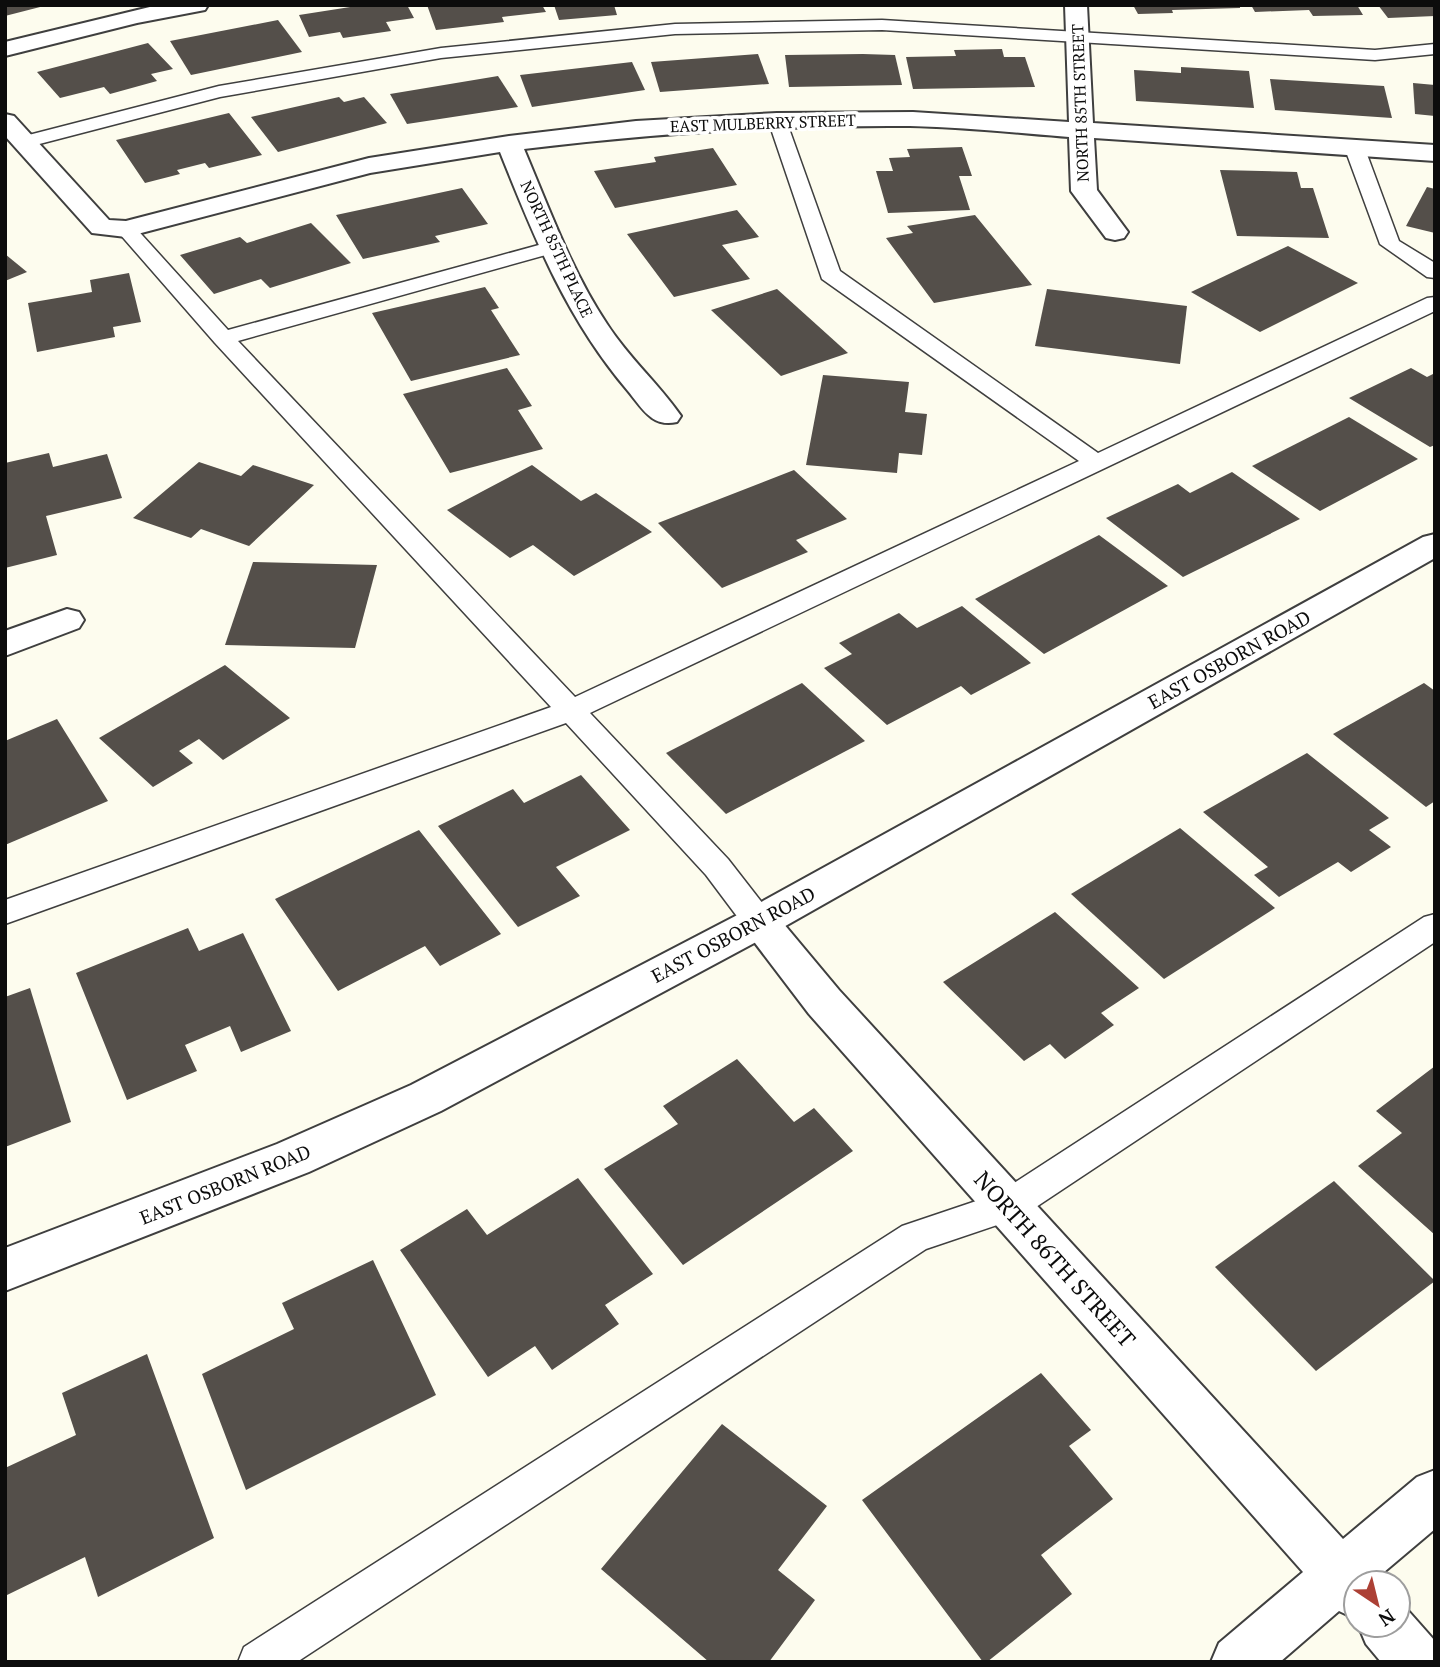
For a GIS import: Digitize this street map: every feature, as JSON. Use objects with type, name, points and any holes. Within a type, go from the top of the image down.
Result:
[{"type":"street","points":[[5,49],[136,16],[197,5]]},
{"type":"street","name":"NORTH 85TH STREET","points":[[1076,5],[1084,191],[1115,232]]},
{"type":"street","name":"EAST MULBERRY STREET","points":[[114,228],[369,166],[509,143],[636,128],[777,121],[913,119],[1435,153]]},
{"type":"street","points":[[5,121],[114,228]]},
{"type":"street","name":"NORTH 85TH PLACE","points":[[509,143],[553,247],[586,313],[618,362],[666,416]]},
{"type":"street","name":"EAST OSBORN ROAD","points":[[5,1270],[293,1158],[426,1098],[759,922],[1435,544]]},
{"type":"street","points":[[5,644],[67,620]]},
{"type":"street","name":"NORTH 86TH STREET","points":[[759,922],[824,1002],[1342,1576]]},
{"type":"street","points":[[1363,1569],[1435,1495]]},
{"type":"street","points":[[1238,1662],[1342,1589]]},
{"type":"street","points":[[1397,1639],[1417,1662]]},
{"type":"lane","points":[[24,142],[219,92],[469,50],[675,29],[882,25],[1375,55],[1435,49]]},
{"type":"lane","points":[[777,121],[830,274],[1097,463]]},
{"type":"lane","points":[[1355,149],[1391,244],[1435,272]]},
{"type":"lane","points":[[114,228],[223,338],[717,867],[759,922]]},
{"type":"lane","points":[[223,338],[553,247]]},
{"type":"lane","points":[[5,912],[570,711],[1435,303]]},
{"type":"lane","points":[[259,1662],[915,1237],[1008,1206],[1435,926]]},
{"type":"building","points":[[5,5],[44,5],[44,6],[5,16]]},
{"type":"building","points":[[363,5],[407,5],[414,18],[386,22],[391,31],[343,38],[340,32],[309,37],[299,15]]},
{"type":"building","points":[[427,5],[542,5],[546,12],[502,17],[504,22],[436,30]]},
{"type":"building","points":[[554,5],[614,5],[617,15],[559,20]]},
{"type":"building","points":[[1133,5],[1240,5],[1240,8],[1138,14]]},
{"type":"building","points":[[1251,5],[1357,5],[1363,15],[1313,16],[1309,10],[1255,12]]},
{"type":"building","points":[[1378,5],[1435,5],[1435,16],[1388,18]]},
{"type":"building","points":[[278,20],[302,52],[191,75],[170,41]]},
{"type":"building","points":[[148,43],[173,69],[151,74],[157,81],[110,94],[104,87],[60,98],[37,72]]},
{"type":"building","points":[[1002,49],[1004,57],[1025,57],[1035,87],[913,89],[906,57],[956,56],[954,50]]},
{"type":"building","points":[[758,54],[769,84],[660,92],[651,62]]},
{"type":"building","points":[[785,55],[895,55],[902,85],[789,87]]},
{"type":"building","points":[[632,62],[645,90],[532,107],[520,75]]},
{"type":"building","points":[[1181,67],[1249,71],[1254,108],[1136,101],[1134,70],[1181,73]]},
{"type":"building","points":[[498,76],[518,107],[407,124],[390,94]]},
{"type":"building","points":[[1270,79],[1384,86],[1392,118],[1275,110]]},
{"type":"building","points":[[1413,83],[1435,85],[1435,116],[1415,114]]},
{"type":"building","points":[[339,97],[344,102],[364,97],[387,123],[278,152],[251,117]]},
{"type":"building","points":[[229,113],[262,155],[209,168],[205,163],[177,170],[180,174],[145,183],[116,140]]},
{"type":"building","points":[[962,147],[972,176],[959,176],[970,210],[888,213],[876,171],[893,171],[889,158],[910,157],[907,149]]},
{"type":"building","points":[[713,148],[737,185],[615,208],[594,171],[656,162],[654,157]]},
{"type":"building","points":[[1220,170],[1297,172],[1301,188],[1313,188],[1329,238],[1237,236]]},
{"type":"building","points":[[1427,187],[1435,189],[1435,233],[1406,226]]},
{"type":"building","points":[[462,188],[488,224],[435,236],[440,242],[363,259],[336,215]]},
{"type":"building","points":[[737,210],[759,237],[722,245],[750,279],[674,297],[627,234]]},
{"type":"building","points":[[975,215],[1032,285],[934,303],[886,238],[913,233],[907,226]]},
{"type":"building","points":[[311,223],[351,263],[270,288],[261,279],[214,294],[180,255],[240,237],[247,243]]},
{"type":"building","points":[[1288,246],[1358,283],[1260,332],[1191,292]]},
{"type":"building","points":[[5,254],[27,272],[5,281]]},
{"type":"building","points":[[129,273],[141,322],[113,327],[115,337],[37,352],[28,303],[92,292],[90,280]]},
{"type":"building","points":[[485,287],[499,308],[491,310],[520,355],[411,381],[372,313]]},
{"type":"building","points":[[777,289],[848,353],[781,376],[711,310]]},
{"type":"building","points":[[1047,289],[1187,306],[1180,364],[1035,346]]},
{"type":"building","points":[[507,368],[532,406],[518,410],[543,449],[450,473],[403,394]]},
{"type":"building","points":[[1411,368],[1427,377],[1435,373],[1435,445],[1430,447],[1349,398]]},
{"type":"building","points":[[823,375],[909,382],[905,412],[927,414],[922,455],[899,453],[897,473],[806,465]]},
{"type":"building","points":[[1349,417],[1418,459],[1320,511],[1252,466]]},
{"type":"building","points":[[49,453],[53,467],[107,454],[122,498],[46,516],[57,555],[5,568],[5,463]]},
{"type":"building","points":[[199,462],[241,476],[253,465],[314,485],[249,546],[201,529],[191,538],[133,518]]},
{"type":"building","points":[[532,465],[581,501],[596,493],[652,532],[574,576],[533,545],[510,558],[447,510]]},
{"type":"building","points":[[794,470],[847,519],[796,540],[808,552],[722,588],[658,523]]},
{"type":"building","points":[[1232,472],[1300,519],[1183,577],[1106,518],[1178,484],[1190,493]]},
{"type":"building","points":[[1099,535],[1168,586],[1044,654],[975,599]]},
{"type":"building","points":[[253,562],[377,565],[355,648],[225,645]]},
{"type":"building","points":[[962,606],[1031,663],[971,695],[961,686],[887,725],[824,668],[852,654],[839,643],[899,613],[917,628]]},
{"type":"building","points":[[225,665],[290,718],[223,760],[199,739],[179,751],[193,763],[153,787],[99,738]]},
{"type":"building","points":[[802,683],[865,741],[726,814],[666,753]]},
{"type":"building","points":[[1424,683],[1435,691],[1435,801],[1426,807],[1333,734]]},
{"type":"building","points":[[57,719],[108,801],[5,845],[5,741]]},
{"type":"building","points":[[1307,753],[1389,818],[1369,830],[1391,847],[1351,872],[1338,862],[1279,897],[1254,875],[1268,867],[1203,812]]},
{"type":"building","points":[[581,775],[630,830],[556,867],[580,896],[518,927],[438,826],[513,789],[524,803]]},
{"type":"building","points":[[1180,828],[1275,908],[1164,979],[1071,894]]},
{"type":"building","points":[[419,830],[501,934],[440,966],[425,946],[338,991],[275,899]]},
{"type":"building","points":[[1055,912],[1139,988],[1101,1013],[1114,1025],[1065,1059],[1050,1044],[1024,1061],[943,982]]},
{"type":"building","points":[[188,928],[199,951],[243,933],[291,1031],[241,1052],[230,1026],[185,1045],[197,1071],[127,1100],[76,973]]},
{"type":"building","points":[[30,988],[71,1122],[5,1147],[5,997]]},
{"type":"building","points":[[737,1059],[794,1122],[814,1108],[853,1151],[683,1265],[604,1169],[678,1124],[663,1106]]},
{"type":"building","points":[[1435,1066],[1435,1235],[1358,1166],[1402,1133],[1376,1111]]},
{"type":"building","points":[[578,1178],[653,1274],[605,1305],[619,1324],[552,1370],[535,1346],[488,1377],[400,1250],[467,1209],[487,1235]]},
{"type":"building","points":[[1334,1181],[1435,1281],[1316,1371],[1215,1267]]},
{"type":"building","points":[[373,1260],[436,1395],[246,1490],[202,1374],[294,1329],[282,1303]]},
{"type":"building","points":[[147,1354],[214,1538],[98,1597],[85,1557],[5,1596],[5,1468],[76,1435],[62,1393]]},
{"type":"building","points":[[1041,1373],[1091,1430],[1069,1446],[1113,1499],[1041,1555],[1072,1594],[987,1662],[983,1662],[862,1500]]},
{"type":"building","points":[[722,1424],[827,1506],[778,1570],[815,1600],[769,1662],[709,1662],[601,1569]]}]
